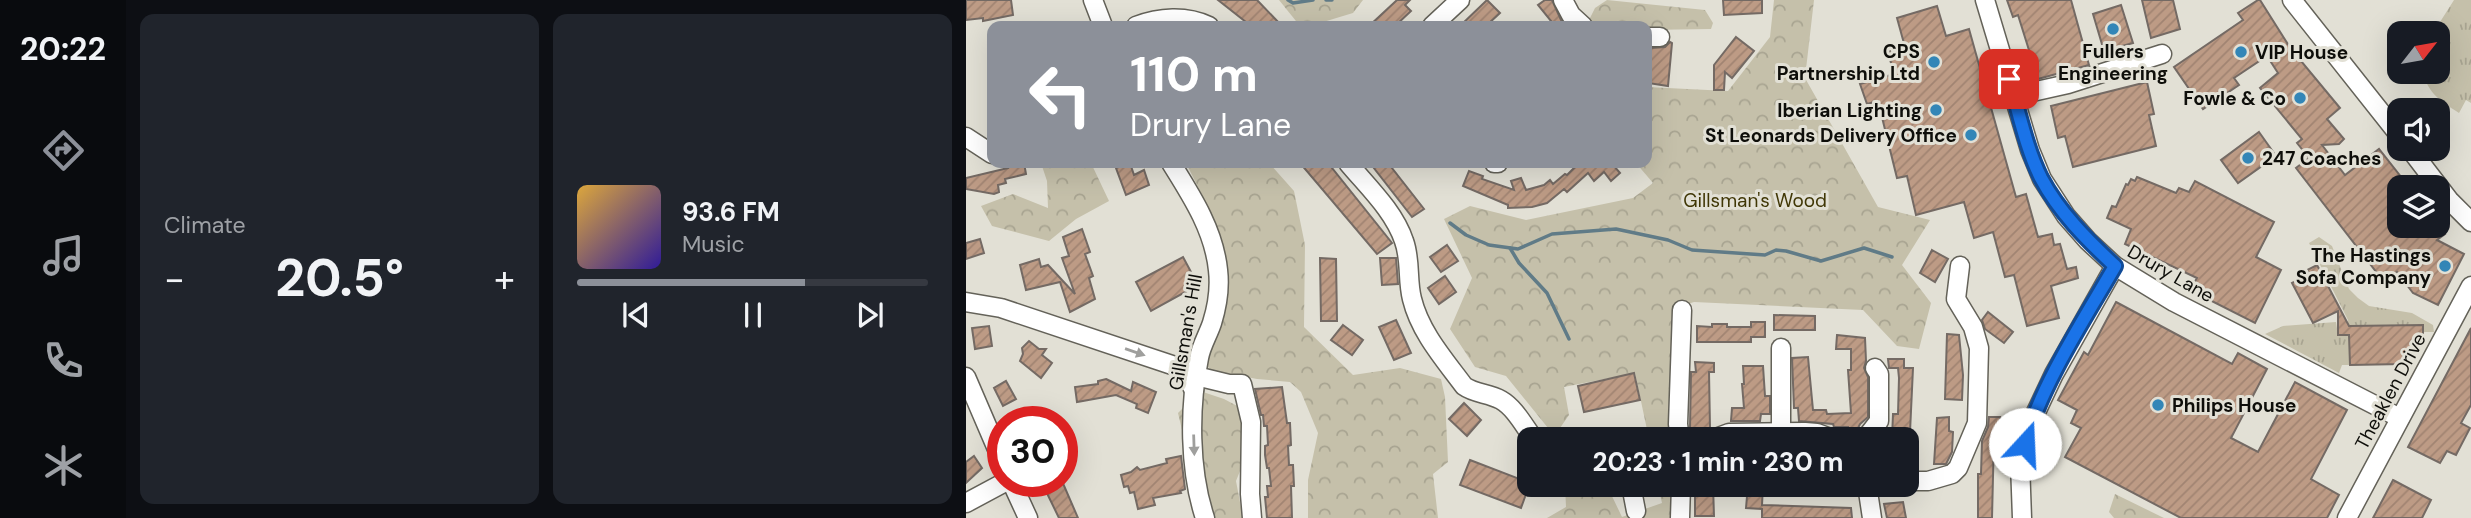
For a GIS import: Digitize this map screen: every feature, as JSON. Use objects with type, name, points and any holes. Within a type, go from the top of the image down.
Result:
[{"type":"street","points":[[1093,0],[1102,21]]},
{"type":"street","points":[[1563,0],[1578,21]]},
{"type":"street","name":"Drury Lane","points":[[1984,0],[2030,150],[2042,179],[2066,216],[2088,241],[2115,266],[2174,302],[2400,418]]},
{"type":"street","points":[[2292,0],[2387,120]]},
{"type":"street","points":[[1436,21],[1451,3]]},
{"type":"street","points":[[1158,21],[1171,18],[1194,21]]},
{"type":"street","points":[[2014,96],[2068,84],[2162,54]]},
{"type":"street","points":[[966,137],[987,151]]},
{"type":"street","points":[[2419,161],[2449,200],[2471,222]]},
{"type":"street","name":"Gillsman's Hill","points":[[1174,168],[1197,204],[1218,269],[1219,288],[1213,322],[1199,355],[1195,383],[1194,448],[1199,500],[1205,518]]},
{"type":"street","points":[[1352,168],[1387,209],[1404,239],[1412,297],[1428,335],[1464,386],[1502,401],[1525,427]]},
{"type":"street","points":[[1919,481],[1952,474],[1958,468],[1977,424],[1979,348],[1973,327],[1956,299],[1960,266]]},
{"type":"street","points":[[2022,518],[2020,463],[2029,425],[2054,374],[2115,266]]},
{"type":"street","name":"Theaklen Drive","points":[[2347,518],[2471,286]]},
{"type":"street","points":[[966,302],[1001,308],[1096,338],[1175,366],[1195,383],[1242,384],[1251,422],[1252,518]]},
{"type":"street","points":[[1678,427],[1682,310]]},
{"type":"street","points":[[1781,348],[1782,427]]},
{"type":"street","points":[[1175,366],[1199,355]]},
{"type":"street","points":[[1874,427],[1879,421],[1879,374],[1875,368]]},
{"type":"street","points":[[966,377],[987,426]]},
{"type":"street","points":[[966,503],[987,492]]},
{"type":"street","points":[[1017,497],[1027,518]]},
{"type":"street","points":[[1633,497],[1636,511]]},
{"type":"street","points":[[1680,518],[1681,497]]},
{"type":"street","points":[[1869,497],[1872,518]]},
{"type":"green space","points":[[1279,0],[1363,0],[1353,13],[1327,21],[1296,21]]},
{"type":"green space","points":[[1607,0],[1705,10],[1713,23],[1711,29],[1652,30],[1652,21],[1588,21],[1595,8]]},
{"type":"green space","name":"Gillsman's Wood","points":[[1774,0],[1814,0],[1805,78],[1878,207],[1930,220],[1902,265],[1931,303],[1919,349],[1897,346],[1863,310],[1694,302],[1675,308],[1676,427],[1646,427],[1635,373],[1564,387],[1569,415],[1561,427],[1547,427],[1506,376],[1475,367],[1450,329],[1472,278],[1444,219],[1470,206],[1526,220],[1633,198],[1653,183],[1640,168],[1652,168],[1652,87],[1728,91],[1770,37]]},
{"type":"green space","points":[[2454,0],[2471,0],[2471,103],[2466,100],[2459,113],[2450,107],[2450,98],[2438,98],[2428,84],[2450,84],[2450,21],[2441,21]]},
{"type":"green space","points":[[1043,168],[1093,168],[1109,201],[1076,219],[1049,241],[992,226],[981,206],[1013,194],[1048,208],[1047,181]]},
{"type":"green space","points":[[1188,168],[1273,168],[1294,191],[1305,245],[1304,327],[1353,375],[1400,368],[1441,379],[1445,397],[1448,462],[1433,474],[1438,518],[1308,518],[1308,480],[1318,433],[1301,392],[1290,382],[1211,370],[1204,363],[1226,267],[1205,201]]},
{"type":"green space","points":[[2319,237],[2332,246],[2349,289],[2358,298],[2369,306],[2412,313],[2433,325],[2434,332],[2423,332],[2422,325],[2347,326],[2348,320],[2309,243]]},
{"type":"green space","points":[[2336,322],[2338,335],[2349,335],[2350,365],[2342,365],[2339,373],[2265,334],[2283,326]]},
{"type":"green space","points":[[1200,391],[1243,409],[1244,461],[1236,481],[1243,518],[1206,518],[1196,489],[1178,413]]},
{"type":"green space","points":[[2115,494],[2164,518],[2114,518],[2109,512]]},
{"type":"green space","points":[[1566,497],[1612,497],[1622,517],[1662,503],[1661,497],[1671,497],[1670,518],[1547,518],[1566,507]]},
{"type":"building","points":[[966,0],[1011,0],[1013,15],[983,21],[983,18],[966,20]]},
{"type":"building","points":[[1218,0],[1257,0],[1277,21],[1245,21]]},
{"type":"building","points":[[1397,0],[1410,0],[1405,5],[1411,11],[1400,21],[1374,21]]},
{"type":"building","points":[[1487,0],[1500,13],[1491,21],[1465,21]]},
{"type":"building","points":[[1545,0],[1552,0],[1562,21],[1551,21],[1538,5]]},
{"type":"building","points":[[1723,0],[1762,0],[1762,13],[1724,15]]},
{"type":"building","points":[[2007,0],[2071,0],[2089,65],[2038,79],[2018,15],[2013,17]]},
{"type":"building","points":[[2142,0],[2173,0],[2180,29],[2151,38]]},
{"type":"building","points":[[2260,0],[2291,49],[2340,108],[2327,119],[2344,139],[2339,144],[2322,145],[2345,175],[2379,149],[2400,175],[2387,175],[2387,238],[2440,238],[2437,240],[2464,254],[2438,305],[2413,293],[2397,272],[2384,282],[2296,168],[2309,158],[2297,143],[2302,139],[2260,88],[2278,73],[2267,56],[2234,78],[2239,85],[2203,109],[2174,67],[2243,20],[2238,13]]},
{"type":"building","name":"Fullers Engineering","points":[[2121,5],[2133,43],[2104,51],[2093,14]]},
{"type":"building","points":[[1937,6],[1946,36],[1969,29],[2016,197],[2026,194],[2038,237],[2052,234],[2054,245],[2060,244],[2067,269],[2076,267],[2078,278],[2051,286],[2059,318],[2027,326],[2014,275],[2005,277],[1993,232],[1974,238],[1964,202],[1916,215],[1907,176],[1897,178],[1878,101],[1867,104],[1860,84],[1894,74],[1888,52],[1905,47],[1897,18]]},
{"type":"building","points":[[1736,37],[1754,51],[1732,78],[1725,72],[1724,90],[1714,90],[1714,65]]},
{"type":"building","points":[[1672,43],[1668,86],[1652,84],[1652,48],[1665,47]]},
{"type":"building","points":[[2147,82],[2154,114],[2149,115],[2156,146],[2073,167],[2065,136],[2058,138],[2051,106]]},
{"type":"building","name":"247 Coaches","points":[[2259,132],[2276,156],[2238,183],[2221,160]]},
{"type":"building","points":[[1008,168],[1025,168],[1026,174],[1005,179],[1006,183],[998,185],[999,192],[994,194],[966,189],[966,178]]},
{"type":"building","points":[[1116,168],[1132,168],[1134,175],[1144,170],[1149,185],[1126,195]]},
{"type":"building","points":[[1304,168],[1332,168],[1392,243],[1377,254]]},
{"type":"building","points":[[1374,168],[1392,168],[1424,209],[1412,217]]},
{"type":"building","points":[[1574,168],[1616,168],[1620,173],[1611,181],[1604,172],[1594,181],[1588,173],[1567,192],[1564,189],[1547,203],[1532,207],[1508,208],[1508,205],[1463,186],[1469,171],[1483,176],[1482,179],[1514,190],[1511,181],[1521,178],[1526,190],[1544,185],[1550,180],[1553,184]]},
{"type":"building","points":[[2137,177],[2176,193],[2179,188],[2189,192],[2195,181],[2274,222],[2256,257],[2281,270],[2255,323],[2190,290],[2197,278],[2125,244],[2131,229],[2107,218],[2112,206],[2116,207],[2126,184],[2128,185],[2131,179],[2135,181]]},
{"type":"building","points":[[1082,229],[1090,252],[1085,254],[1093,276],[1089,278],[1095,299],[1070,312],[1060,282],[1026,290],[1020,265],[1039,259],[1041,267],[1048,265],[1075,294],[1062,258],[1069,256],[1063,237]]},
{"type":"building","points":[[980,239],[984,253],[966,259],[966,243]]},
{"type":"building","points":[[1447,245],[1458,261],[1441,272],[1430,257]]},
{"type":"building","points":[[1932,250],[1948,259],[1935,282],[1920,273]]},
{"type":"building","points":[[1183,257],[1198,285],[1151,311],[1136,282]]},
{"type":"building","points":[[1320,258],[1336,259],[1337,321],[1321,321]]},
{"type":"building","points":[[1380,258],[1396,258],[1398,284],[1382,285]]},
{"type":"building","points":[[2317,265],[2349,326],[2423,325],[2419,343],[2411,343],[2411,354],[2403,354],[2403,364],[2350,365],[2349,335],[2338,335],[2338,311],[2313,323],[2292,283],[2310,274],[2307,270]]},
{"type":"building","points":[[1445,276],[1456,292],[1439,304],[1428,288]]},
{"type":"building","name":"Philips House","points":[[2116,302],[2232,364],[2238,353],[2267,369],[2231,438],[2258,452],[2295,382],[2347,410],[2311,479],[2339,495],[2327,518],[2181,518],[2065,457],[2081,428],[2071,423],[2077,410],[2058,400],[2084,352],[2088,355]]},
{"type":"building","points":[[1988,312],[2013,332],[2004,343],[1985,329],[1982,320]]},
{"type":"building","points":[[1774,315],[1815,316],[1815,330],[1774,330]]},
{"type":"building","points":[[1396,320],[1411,353],[1394,360],[1379,327]]},
{"type":"building","points":[[1751,322],[1765,322],[1765,337],[1751,337],[1751,342],[1697,342],[1697,326],[1727,324],[1727,327],[1751,327]]},
{"type":"building","points":[[1343,325],[1363,340],[1352,355],[1331,340]]},
{"type":"building","points":[[989,326],[992,346],[975,349],[972,328]]},
{"type":"building","points":[[2471,328],[2471,405],[2461,423],[2470,428],[2456,455],[2447,451],[2440,463],[2408,447]]},
{"type":"building","points":[[1947,334],[1959,335],[1963,375],[1962,400],[1945,399]]},
{"type":"building","points":[[1837,335],[1865,338],[1864,368],[1868,377],[1868,417],[1858,427],[1834,427],[1833,424],[1799,421],[1798,408],[1794,408],[1792,358],[1808,357],[1813,410],[1826,410],[1827,414],[1851,413],[1848,370],[1851,370],[1851,349],[1836,349]]},
{"type":"building","points":[[1029,341],[1039,349],[1046,349],[1042,355],[1052,363],[1041,378],[1020,361],[1022,348]]},
{"type":"building","points":[[1888,359],[1904,359],[1904,368],[1913,368],[1910,427],[1892,427],[1893,414],[1898,414],[1899,378],[1898,368],[1889,368]]},
{"type":"building","points":[[1695,362],[1714,363],[1714,372],[1709,372],[1710,427],[1690,427],[1691,372],[1696,372]]},
{"type":"building","points":[[1743,366],[1763,366],[1765,396],[1770,396],[1770,414],[1761,414],[1760,421],[1731,421],[1732,408],[1744,408]]},
{"type":"building","points":[[1634,373],[1640,400],[1584,412],[1578,386]]},
{"type":"building","points":[[1106,379],[1131,391],[1133,382],[1156,392],[1148,413],[1136,408],[1137,404],[1116,395],[1077,402],[1075,387],[1098,384],[1098,381]]},
{"type":"building","points":[[1006,381],[1016,399],[1003,406],[994,388]]},
{"type":"building","points":[[1282,387],[1287,423],[1290,423],[1289,465],[1293,465],[1294,486],[1291,486],[1292,518],[1267,518],[1265,497],[1268,497],[1267,486],[1271,486],[1265,455],[1265,446],[1268,445],[1267,426],[1264,426],[1255,389]]},
{"type":"building","points":[[1464,403],[1481,420],[1467,436],[1449,419]]},
{"type":"building","points":[[1949,417],[1949,431],[1953,432],[1952,452],[1946,464],[1934,464],[1937,418]]},
{"type":"building","points":[[1989,417],[2000,417],[2000,436],[1994,436],[1992,518],[1978,518],[1978,474],[1981,474],[1982,441]]},
{"type":"building","points":[[974,456],[982,468],[966,483],[966,462]]},
{"type":"building","points":[[1181,456],[1185,489],[1180,491],[1181,493],[1153,498],[1155,505],[1138,509],[1134,492],[1130,493],[1128,486],[1124,487],[1121,475],[1137,467],[1140,470],[1167,463],[1166,459]]},
{"type":"building","points":[[1470,460],[1517,478],[1517,497],[1525,497],[1521,508],[1460,485]]},
{"type":"building","points":[[2393,480],[2431,500],[2422,518],[2373,518]]},
{"type":"building","points":[[1049,497],[1069,497],[1078,518],[1059,518]]},
{"type":"building","points":[[1695,497],[1713,497],[1714,516],[1695,516]]},
{"type":"building","points":[[1747,497],[1762,497],[1762,505],[1851,508],[1852,518],[1762,518],[1762,509],[1746,508]]},
{"type":"building","points":[[1903,502],[1906,518],[1887,518],[1884,504]]},
{"type":"waterway","points":[[1288,0],[1293,3],[1313,0]]},
{"type":"waterway","points":[[1326,0],[1332,0]]},
{"type":"waterway","points":[[1450,223],[1466,235],[1489,245],[1518,249],[1552,234],[1616,229],[1668,240],[1692,250],[1765,255],[1776,250],[1821,261],[1864,248],[1892,257]]},
{"type":"waterway","points":[[1510,248],[1519,263],[1547,293],[1569,339]]},
{"type":"place","name":"Fullers Engineering","points":[[2113,29]]},
{"type":"place","name":"VIP House","points":[[2241,52]]},
{"type":"place","name":"CPS Partnership Ltd","points":[[1934,62]]},
{"type":"place","name":"Fowle & Co","points":[[2300,98]]},
{"type":"place","name":"Iberian Lighting","points":[[1936,110]]},
{"type":"place","name":"St Leonards Delivery Office","points":[[1971,135]]},
{"type":"place","name":"247 Coaches","points":[[2248,158]]},
{"type":"place","name":"The Hastings Sofa Company","points":[[2445,266]]},
{"type":"place","name":"Philips House","points":[[2158,405]]},
{"type":"route","points":[[2009,79],[2030,150],[2042,179],[2066,216],[2115,266],[2054,374],[2029,425],[2025,444]]}]
